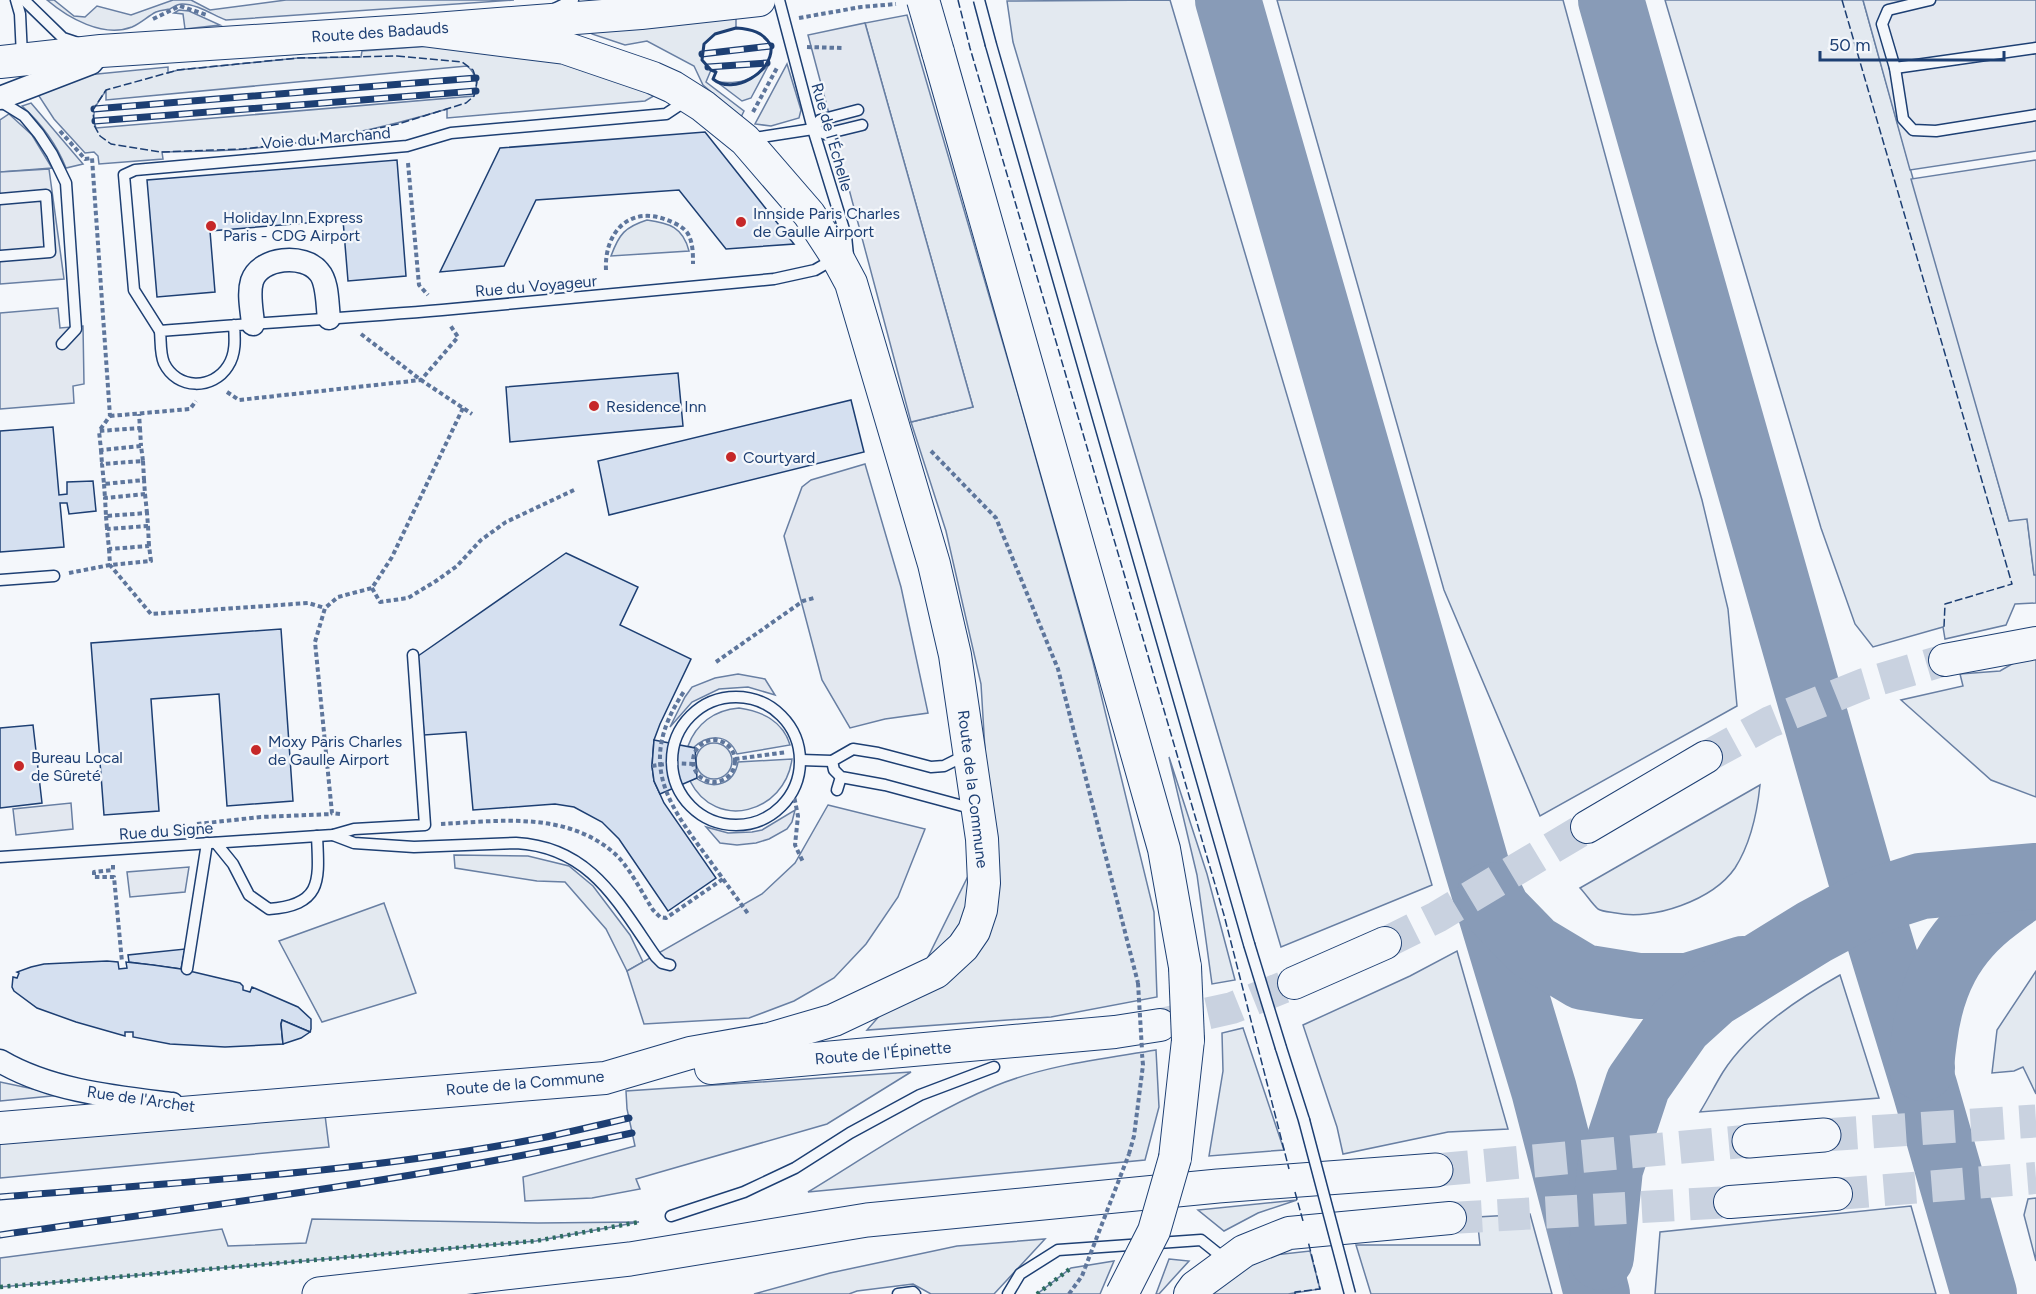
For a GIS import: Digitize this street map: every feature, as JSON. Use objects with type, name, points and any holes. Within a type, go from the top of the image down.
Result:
[{"type":"main road","name":"Route des Badauds","points":[[11,60],[101,51],[641,13],[759,0]]},
{"type":"main road","points":[[913,2],[938,52],[1164,849],[1185,967],[1188,1040],[1174,1158],[1154,1231],[1122,1294]]},
{"type":"main road","name":"Route de la Commune","points":[[0,1128],[605,1078],[690,1053],[769,1039],[834,1020],[936,972],[963,947],[974,931],[981,910],[984,883],[982,839],[955,656],[934,564],[844,270],[809,214],[745,140],[703,106],[689,98],[653,78],[565,48],[422,30]]},
{"type":"main road","points":[[1946,660],[2036,643]]},
{"type":"main road","points":[[1587,827],[1706,757]]},
{"type":"main road","points":[[1293,983],[1385,943]]},
{"type":"main road","name":"Route de l'Épinette","points":[[605,1078],[1115,1032],[1160,1025]]},
{"type":"main road","points":[[1749,1141],[1824,1135]]},
{"type":"main road","points":[[319,1294],[630,1259],[867,1220],[1218,1186],[1436,1170]]},
{"type":"main road","points":[[1730,1202],[1836,1194]]},
{"type":"main road","points":[[1190,1294],[1195,1287],[1244,1251],[1289,1233],[1450,1218]]},
{"type":"street","points":[[0,100],[91,63],[101,51]]},
{"type":"street","points":[[243,324],[251,283],[257,272],[268,264],[296,260],[310,263],[321,274],[329,318]]},
{"type":"street","name":"Rue de l'Archet","points":[[3,1065],[94,1095],[216,1109]]},
{"type":"lane","points":[[11,60],[20,14],[16,0]]},
{"type":"lane","points":[[24,0],[63,38],[101,51]]},
{"type":"lane","points":[[534,20],[573,0]]},
{"type":"lane","name":"Rue de l'Échelle","points":[[779,0],[813,129],[846,236],[844,270]]},
{"type":"lane","points":[[979,0],[1249,944],[1304,1120],[1350,1294]]},
{"type":"lane","points":[[1930,0],[1888,10],[1882,24],[1895,68],[1903,119],[1913,130],[1936,130],[2036,115]]},
{"type":"lane","points":[[1895,68],[2036,48]]},
{"type":"lane","name":"Voie du Marchand","points":[[160,331],[134,290],[124,175],[135,170],[406,146],[451,133],[666,114],[689,98]]},
{"type":"lane","points":[[0,100],[24,116],[39,134],[66,183],[76,329],[62,344]]},
{"type":"lane","points":[[813,129],[820,120],[858,110]]},
{"type":"lane","points":[[745,140],[813,129],[825,134],[862,125]]},
{"type":"lane","points":[[0,199],[46,195],[50,252],[0,256]]},
{"type":"lane","name":"Rue du Voyageur","points":[[160,331],[440,310],[774,279],[815,270],[844,270]]},
{"type":"lane","points":[[160,331],[163,362],[170,374],[181,381],[195,385],[212,382],[222,374],[229,365],[243,324]]},
{"type":"lane","points":[[0,580],[54,576]]},
{"type":"lane","points":[[333,835],[354,829],[425,825],[412,655]]},
{"type":"lane","points":[[740,697],[760,702],[778,713],[792,729],[801,760],[799,776],[793,791],[780,808],[763,819],[742,825],[721,824],[702,815],[686,801],[676,783],[672,763],[675,742],[685,723],[700,708],[719,699],[740,697]]},
{"type":"lane","points":[[801,760],[832,761],[853,749],[931,767],[944,766],[969,754]]},
{"type":"lane","points":[[832,761],[834,770],[841,777],[885,784],[977,810]]},
{"type":"lane","points":[[837,790],[841,777]]},
{"type":"lane","points":[[333,835],[354,843],[414,847],[516,843],[533,844],[555,851],[575,860],[597,877],[656,957],[662,963],[670,965]]},
{"type":"lane","name":"Rue du Signe","points":[[0,857],[333,835]]},
{"type":"lane","points":[[212,843],[234,864],[249,895],[269,909],[291,908],[308,897],[318,875],[317,836]]},
{"type":"lane","points":[[187,969],[212,843]]},
{"type":"lane","points":[[671,1216],[744,1192],[795,1168],[850,1133],[920,1095],[994,1066]]},
{"type":"lane","points":[[1008,1294],[1020,1274],[1058,1250],[1201,1240],[1229,1262]]},
{"type":"lane","points":[[898,1294],[913,1292],[915,1294]]},
{"type":"path","points":[[794,22],[799,18],[861,7],[913,2]]},
{"type":"path","points":[[606,270],[605,254],[618,227],[639,215],[656,215],[676,223],[683,229],[689,235],[693,249],[693,264]]},
{"type":"path","points":[[110,416],[190,409],[212,382],[239,400],[421,380],[458,337],[440,310],[419,285]]},
{"type":"path","points":[[100,293],[110,416],[99,431],[110,565],[151,614],[308,603],[325,608]]},
{"type":"path","points":[[329,318],[356,330],[421,380],[472,414]]},
{"type":"path","points":[[332,813],[315,642],[325,608],[338,597],[372,588],[392,557],[463,408]]},
{"type":"path","points":[[54,576],[110,565],[151,561],[139,414]]},
{"type":"path","points":[[99,431],[140,428]]},
{"type":"path","points":[[101,450],[141,446]]},
{"type":"path","points":[[931,451],[996,518],[1058,669],[1138,983],[1143,1065],[1134,1136],[1082,1276],[1069,1294]]},
{"type":"path","points":[[102,464],[143,461]]},
{"type":"path","points":[[104,484],[144,480]]},
{"type":"path","points":[[372,588],[380,602],[408,598],[436,582],[457,566],[482,540],[506,522],[574,490]]},
{"type":"path","points":[[105,498],[145,494]]},
{"type":"path","points":[[106,516],[147,513]]},
{"type":"path","points":[[108,529],[148,526]]},
{"type":"path","points":[[109,549],[149,546]]},
{"type":"path","points":[[716,662],[803,601],[814,598]]},
{"type":"path","points":[[685,690],[676,703],[663,733],[659,750],[661,778],[671,803],[749,915]]},
{"type":"path","points":[[708,741],[722,742],[732,752],[735,759],[728,777],[716,782],[704,780],[699,776],[693,764],[696,750],[708,741]]},
{"type":"path","points":[[735,759],[778,753]]},
{"type":"path","points":[[652,766],[672,763],[693,764]]},
{"type":"path","points":[[793,791],[798,816],[795,844],[803,862]]},
{"type":"path","points":[[425,825],[522,820],[558,824],[591,837],[615,854],[660,917],[666,918],[723,879]]},
{"type":"path","points":[[113,864],[113,870],[94,872],[94,878],[114,877],[122,962]]},
{"type":"shaded area","points":[[47,0],[54,0],[74,16],[85,17],[97,6],[131,15],[173,0],[191,0],[210,10],[286,0],[514,0],[226,20],[188,4],[182,4],[156,12],[132,27],[109,30],[75,19]]},
{"type":"shaded area","points":[[1170,0],[1432,885],[1281,947],[1013,42],[1007,1]]},
{"type":"shaded area","points":[[1277,0],[1563,0],[1656,342],[1702,500],[1728,609],[1737,706],[1540,816],[1444,590]]},
{"type":"shaded area","points":[[1665,0],[1863,0],[2009,521],[2027,518],[2034,574],[2036,575],[2036,603],[2015,604],[2006,625],[1945,639],[1943,627],[1873,647],[1855,624],[1821,528]]},
{"type":"shaded area","points":[[1863,0],[2036,0],[2036,151],[1910,170]]},
{"type":"shaded area","points":[[179,10],[189,11],[220,25],[185,29],[183,14],[174,13]]},
{"type":"shaded area","points":[[907,15],[1019,398],[1093,662],[1154,912],[1157,997],[1051,1017],[867,1030],[924,965],[972,868],[987,783],[981,684],[946,531],[911,422],[973,407],[865,23]]},
{"type":"shaded area","points":[[736,16],[736,28],[715,34],[704,44],[702,60],[711,70],[706,82],[744,111],[741,117],[703,85],[694,66],[647,41],[625,45],[592,34],[591,30]]},
{"type":"shaded area","points":[[865,23],[973,407],[911,422],[808,35]]},
{"type":"shaded area","points":[[471,43],[506,46],[659,93],[645,101],[447,118],[447,109],[372,129],[322,139],[235,150],[162,152],[163,159],[99,164],[98,156],[94,152],[85,153],[54,119],[37,93],[87,75],[168,67],[168,73],[178,70],[298,58],[361,57],[362,51]],"holes":[[[467,66],[476,84],[474,96],[96,128],[94,123],[95,108],[106,91],[106,100]]]},
{"type":"shaded area","points":[[787,64],[801,110],[799,118],[771,126],[755,124]]},
{"type":"shaded area","points":[[768,66],[751,98],[742,101],[717,82],[744,80]]},
{"type":"shaded area","points":[[31,103],[83,164],[66,168],[48,134],[22,106]]},
{"type":"shaded area","points":[[9,114],[32,135],[52,168],[0,172],[0,120]]},
{"type":"shaded area","points":[[2036,160],[2036,575],[2034,575],[2027,519],[2009,521],[1911,179]]},
{"type":"shaded area","points":[[49,169],[64,279],[0,284],[0,172]]},
{"type":"shaded area","points":[[647,220],[668,225],[679,231],[689,251],[611,256],[624,232],[633,225]]},
{"type":"shaded area","points":[[58,308],[60,328],[83,326],[84,384],[73,386],[74,403],[0,409],[0,313]]},
{"type":"shaded area","points":[[865,464],[901,587],[928,713],[885,719],[850,728],[822,680],[784,536],[802,487],[811,480]]},
{"type":"shaded area","points":[[2036,656],[2036,797],[1991,780],[1901,700],[1963,686],[1960,674],[2000,671],[2024,657]]},
{"type":"shaded area","points":[[738,674],[765,679],[775,695],[748,687],[719,689],[692,702],[670,727],[692,687],[715,678]]},
{"type":"shaded area","points":[[739,708],[763,715],[777,724],[790,745],[737,754],[728,742],[717,738],[705,740],[693,748],[688,746],[696,731],[707,720],[730,709]]},
{"type":"shaded area","points":[[714,743],[727,748],[732,761],[727,774],[714,779],[701,774],[696,761],[701,748]]},
{"type":"shaded area","points":[[1169,757],[1207,874],[1235,980],[1212,984],[1197,875]]},
{"type":"shaded area","points":[[792,759],[787,778],[777,792],[764,803],[748,809],[732,811],[716,807],[702,797],[690,781],[696,778],[710,784],[722,783],[732,776],[738,762]]},
{"type":"shaded area","points":[[1760,785],[1752,828],[1741,858],[1735,868],[1712,890],[1681,906],[1664,911],[1631,915],[1598,909],[1580,888]]},
{"type":"shaded area","points":[[71,803],[73,829],[16,835],[13,809]]},
{"type":"shaded area","points":[[828,805],[925,829],[898,897],[866,944],[834,978],[794,1001],[749,1018],[644,1024],[627,971],[762,894],[795,863]]},
{"type":"shaded area","points":[[795,810],[792,822],[787,829],[756,843],[737,845],[720,843],[706,827],[728,833],[752,832],[762,830]]},
{"type":"shaded area","points":[[454,855],[528,856],[569,866],[593,886],[630,935],[643,962],[627,971],[606,929],[565,882],[537,881],[455,868]]},
{"type":"shaded area","points":[[189,867],[185,892],[130,897],[127,872]]},
{"type":"shaded area","points":[[384,903],[416,993],[322,1022],[279,941]]},
{"type":"shaded area","points":[[1457,951],[1508,1129],[1448,1132],[1343,1154],[1337,1127],[1303,1025],[1410,976]]},
{"type":"shaded area","points":[[2036,971],[2036,1094],[2023,1067],[2014,1071],[1992,1073],[1997,1030]]},
{"type":"shaded area","points":[[1840,975],[1879,1098],[1700,1112],[1723,1072],[1746,1043],[1792,1005]]},
{"type":"shaded area","points":[[1243,1028],[1284,1150],[1209,1156],[1223,1071],[1222,1033]]},
{"type":"shaded area","points":[[1156,1050],[1159,1107],[1145,1160],[808,1192],[923,1122],[995,1086],[1054,1068]]},
{"type":"shaded area","points":[[911,1072],[827,1124],[636,1179],[640,1189],[592,1198],[525,1201],[523,1177],[635,1146],[627,1109],[626,1091]]},
{"type":"shaded area","points":[[0,1082],[62,1095],[0,1101]]},
{"type":"shaded area","points":[[325,1115],[329,1147],[0,1178],[0,1142]]},
{"type":"shaded area","points":[[2036,1198],[2036,1261],[2024,1215],[2028,1199]]},
{"type":"shaded area","points":[[1297,1200],[1258,1213],[1224,1231],[1198,1210]]},
{"type":"shaded area","points":[[1911,1206],[1936,1294],[1655,1294],[1660,1232]]},
{"type":"shaded area","points":[[1530,1214],[1552,1294],[1371,1294],[1356,1245],[1480,1245],[1477,1217]]},
{"type":"shaded area","points":[[312,1219],[538,1223],[639,1222],[536,1241],[0,1287],[0,1258],[222,1229],[228,1246],[306,1243]]},
{"type":"shaded area","points":[[1045,1239],[994,1294],[931,1294],[913,1284],[849,1294],[754,1294],[830,1273],[957,1246]]},
{"type":"shaded area","points":[[1310,1251],[1320,1289],[1288,1294],[1205,1294],[1265,1256]]},
{"type":"shaded area","points":[[1169,1259],[1189,1261],[1159,1294],[1156,1294]]},
{"type":"shaded area","points":[[1114,1261],[1100,1294],[1037,1294],[1071,1268]]},
{"type":"building","name":"Innside Paris Charles de Gaulle Airport","points":[[705,132],[794,244],[726,249],[679,190],[536,200],[504,266],[440,272],[500,148]]},
{"type":"building","name":"Holiday Inn Express Paris - CDG Airport","points":[[397,160],[406,276],[348,281],[343,220],[210,231],[215,292],[157,297],[147,180]]},
{"type":"building","name":"Residence Inn","points":[[678,373],[683,426],[510,442],[506,387]]},
{"type":"building","name":"Courtyard","points":[[851,400],[864,452],[609,515],[598,461]]},
{"type":"building","points":[[53,427],[59,495],[67,494],[67,482],[93,481],[96,511],[69,514],[67,503],[60,503],[64,547],[0,552],[0,431]]},
{"type":"building","points":[[566,553],[638,587],[620,625],[691,659],[654,740],[652,766],[654,781],[664,803],[716,878],[668,911],[619,839],[602,822],[574,807],[555,804],[473,810],[466,732],[424,735],[418,656]]},
{"type":"building","name":"Moxy Paris Charles de Gaulle Airport","points":[[281,629],[293,801],[227,806],[219,694],[151,699],[159,811],[104,815],[91,643]]},
{"type":"building","name":"Bureau Local de Sûreté","points":[[33,725],[42,803],[0,808],[0,728]]},
{"type":"building","points":[[654,740],[695,748],[697,778],[660,794],[654,781],[652,766]]},
{"type":"building","points":[[185,949],[181,969],[129,962],[128,955]]},
{"type":"building","points":[[118,962],[119,969],[127,968],[126,962],[153,965],[240,983],[243,990],[250,992],[252,987],[298,1007],[311,1019],[310,1032],[282,1020],[283,1044],[225,1047],[170,1044],[133,1037],[133,1032],[125,1032],[125,1036],[37,1008],[12,987],[13,977],[17,978],[19,973],[17,972],[31,967],[44,964]]},
{"type":"building","points":[[282,1020],[310,1032],[301,1038],[283,1044]]},
{"type":"taxiway","points":[[1228,0],[1476,864],[1544,1090],[1597,1294]]},
{"type":"taxiway","points":[[1611,0],[1868,903],[1984,1294]]},
{"type":"taxiway","points":[[1601,1257],[1610,1169],[1638,1084],[1680,1024],[1712,995],[1814,932],[1868,903],[1921,886],[2036,876]]},
{"type":"taxiway","points":[[1922,1068],[1927,1020],[1938,983],[1946,966],[1967,935],[1981,921],[2015,894],[2036,884]]},
{"type":"taxiway","points":[[1490,895],[1498,911],[1533,947],[1583,977],[1639,986],[1688,986],[1743,969]]},
{"type":"tunnel","points":[[1706,757],[1770,722],[1864,684],[1945,660]]},
{"type":"tunnel","points":[[1385,943],[1437,917],[1587,827]]},
{"type":"tunnel","points":[[1161,1024],[1232,1008],[1294,983]]},
{"type":"tunnel","points":[[1824,1135],[2036,1121]]},
{"type":"tunnel","points":[[1436,1170],[1749,1141]]},
{"type":"tunnel","points":[[1836,1194],[2036,1178]]},
{"type":"tunnel","points":[[1450,1218],[1730,1202]]},
{"type":"railway","points":[[702,54],[771,46]]},
{"type":"railway","points":[[708,67],[767,63]]},
{"type":"railway","points":[[94,109],[476,78]]},
{"type":"railway","points":[[95,121],[476,91]]},
{"type":"railway","points":[[0,1197],[269,1175],[403,1160],[536,1139],[629,1118]]},
{"type":"railway","points":[[0,1235],[396,1178],[632,1133]]},
{"type":"hedge","points":[[0,1287],[536,1241],[639,1222]]},
{"type":"hedge","points":[[1037,1294],[1071,1268]]},
{"type":"fence","points":[[958,0],[970,48],[1224,915],[1289,1169]]},
{"type":"fence","points":[[1842,0],[2012,584],[1945,604],[1944,627]]},
{"type":"fence","points":[[397,56],[462,62],[473,70],[477,82],[474,96],[466,103],[398,124],[328,139],[243,149],[161,152],[111,144],[100,136],[94,125],[93,110],[106,90],[178,70],[298,58],[397,56]]},
{"type":"fence","points":[[1295,1192],[1303,1221]]},
{"type":"fence","points":[[1295,1294],[1295,1292],[1320,1289],[1308,1241]]},
{"type":"wall","points":[[736,28],[752,30],[765,37],[771,46],[770,56],[766,65],[751,79],[731,85],[721,84],[713,79],[716,72],[702,60],[704,44],[715,34],[736,28]]},
{"type":"place","name":"Innside Paris Charles de Gaulle Airport","points":[[741,222]]},
{"type":"place","name":"Holiday Inn Express Paris - CDG Airport","points":[[211,226]]},
{"type":"place","name":"Residence Inn","points":[[594,406]]},
{"type":"place","name":"Courtyard","points":[[731,457]]},
{"type":"place","name":"Moxy Paris Charles de Gaulle Airport","points":[[256,750]]},
{"type":"place","name":"Bureau Local de Sûreté","points":[[19,766]]}]
